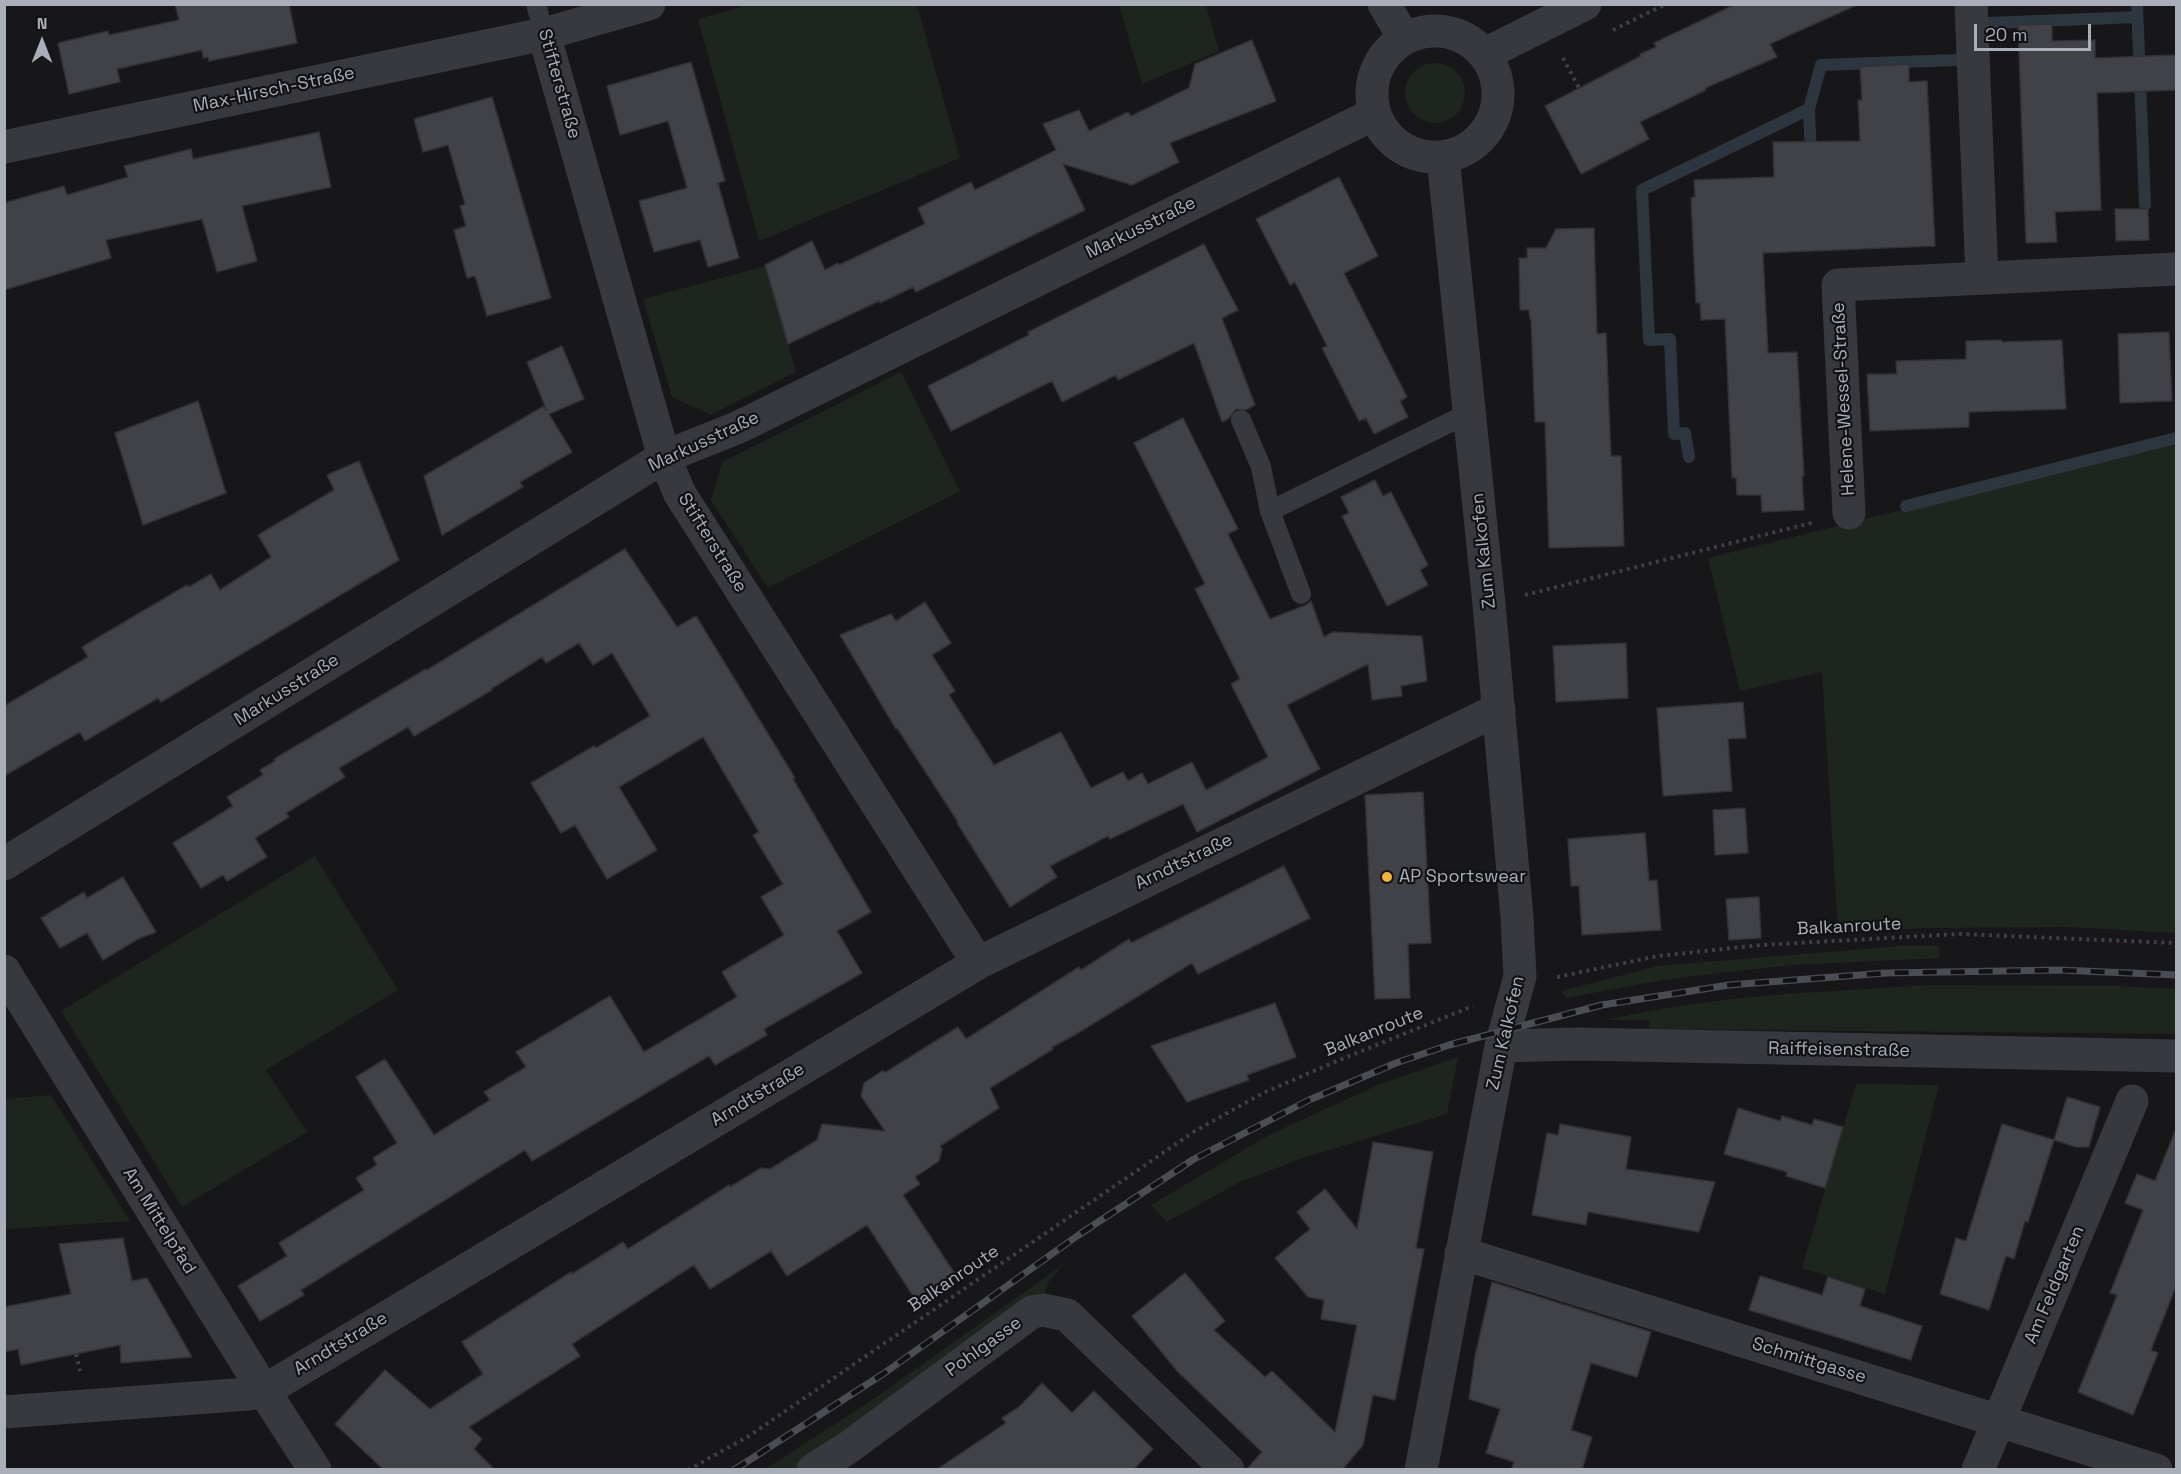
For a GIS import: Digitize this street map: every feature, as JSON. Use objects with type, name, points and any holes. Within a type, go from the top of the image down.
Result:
[{"type":"street","name":"Max-Hirsch-Straße","points":[[4,147],[540,19],[649,4]]},
{"type":"street","points":[[1384,4],[1404,38]]},
{"type":"street","points":[[1485,54],[1585,4]]},
{"type":"street","points":[[1971,4],[1983,278]]},
{"type":"street","name":"Stifterstraße","points":[[540,19],[664,457],[680,494],[978,963]]},
{"type":"street","points":[[1426,30],[1448,31],[1469,39],[1485,54],[1496,73],[1499,96],[1494,118],[1482,137],[1464,150],[1443,157],[1421,156],[1400,148],[1384,133],[1374,114],[1371,92],[1375,70],[1387,51],[1404,38],[1426,30]]},
{"type":"street","name":"Markusstraße","points":[[4,864],[664,457],[739,427],[1374,114]]},
{"type":"street","name":"Zum Kalkofen","points":[[1421,1470],[1501,1046],[1520,976],[1518,927],[1499,709],[1443,157]]},
{"type":"street","name":"Helene-Wessel-Straße","points":[[1849,513],[1838,285],[2176,269]]},
{"type":"street","name":"Arndtstraße","points":[[4,1412],[249,1394],[264,1390],[978,963],[1499,709]]},
{"type":"street","name":"Am Mittelpfad","points":[[4,970],[315,1470]]},
{"type":"street","name":"Raiffeisenstraße","points":[[1501,1046],[1578,1044],[2176,1056]]},
{"type":"street","name":"Am Feldgarten","points":[[1978,1470],[2132,1101]]},
{"type":"street","name":"Schmittgasse","points":[[1461,1253],[2156,1470]]},
{"type":"street","name":"Pohlgasse","points":[[813,1470],[849,1447],[1032,1312],[1043,1310],[1067,1315],[1228,1470]]},
{"type":"lane","points":[[1270,511],[1469,413]]},
{"type":"lane","points":[[1241,420],[1261,467],[1270,511],[1300,594]]},
{"type":"path","points":[[1563,58],[1579,88]]},
{"type":"path","points":[[1489,604],[1849,513]]},
{"type":"path","name":"Balkanroute","points":[[688,1470],[749,1436],[1195,1131],[1263,1093],[1518,988],[1658,956],[1761,945],[1959,934],[2176,943]]},
{"type":"shaded area","points":[[751,4],[917,5],[960,158],[759,241],[698,19]]},
{"type":"shaded area","points":[[1119,5],[1206,5],[1219,51],[1142,84]]},
{"type":"shaded area","points":[[1429,63],[1441,63],[1457,71],[1463,81],[1465,93],[1463,105],[1457,115],[1441,123],[1429,123],[1413,115],[1405,99],[1405,87],[1413,71]]},
{"type":"shaded area","points":[[766,266],[796,372],[711,415],[672,397],[643,299]]},
{"type":"shaded area","points":[[901,372],[960,491],[768,588],[711,500],[722,462]]},
{"type":"shaded area","points":[[2176,442],[2176,933],[2067,927],[1923,928],[1838,933],[1822,672],[1740,691],[1708,558]]},
{"type":"shaded area","points":[[315,856],[398,990],[266,1070],[307,1132],[182,1207],[61,1011]]},
{"type":"shaded area","points":[[1900,946],[1939,946],[1940,958],[1792,965],[1663,980],[1566,998],[1561,991],[1658,966]]},
{"type":"shaded area","points":[[1931,985],[2116,986],[2176,989],[2176,1034],[1649,1029],[1649,1020],[1604,1020],[1731,999]]},
{"type":"shaded area","points":[[1458,1057],[1447,1114],[1300,1159],[1240,1182],[1167,1222],[1151,1205],[1269,1135],[1380,1084]]},
{"type":"shaded area","points":[[1856,1084],[1939,1085],[1885,1294],[1802,1268]]},
{"type":"shaded area","points":[[51,1095],[130,1221],[5,1229],[5,1099]]},
{"type":"shaded area","points":[[1065,1263],[1049,1281],[1044,1295],[845,1437],[795,1469],[764,1470],[878,1396]]},
{"type":"building","points":[[175,4],[289,4],[297,43],[209,61],[208,57],[203,58],[202,50],[117,69],[120,82],[69,94],[58,43],[108,31],[109,35],[179,20]]},
{"type":"building","points":[[1736,4],[1859,4],[1770,44],[1777,57],[1705,88],[1706,90],[1640,122],[1649,139],[1581,174],[1545,106],[1641,56],[1640,54],[1656,47],[1654,43]]},
{"type":"building","points":[[2052,24],[2052,41],[2095,40],[2095,58],[2176,55],[2176,90],[2097,93],[2101,210],[2055,212],[2057,242],[2026,243],[2018,25]]},
{"type":"building","points":[[1252,40],[1276,101],[1170,143],[1179,162],[1132,185],[1063,164],[1085,210],[916,292],[913,287],[788,344],[765,265],[812,241],[825,270],[838,263],[839,265],[925,224],[918,208],[971,182],[975,190],[1056,150],[1043,124],[1079,110],[1089,131],[1128,112],[1131,116],[1189,88],[1195,64]]},
{"type":"building","points":[[691,62],[725,181],[718,183],[739,258],[708,267],[700,240],[654,252],[639,201],[687,188],[668,121],[620,135],[607,86]]},
{"type":"building","points":[[1909,64],[1909,82],[1927,81],[1935,246],[1763,253],[1768,353],[1797,352],[1804,510],[1762,512],[1761,495],[1737,495],[1736,478],[1732,478],[1725,319],[1701,320],[1700,303],[1696,303],[1691,198],[1695,197],[1694,180],[1774,177],[1773,142],[1860,141],[1858,100],[1862,100],[1860,67]]},
{"type":"building","points":[[492,97],[551,298],[487,316],[475,276],[467,278],[454,230],[466,226],[460,206],[465,204],[448,145],[423,152],[414,119]]},
{"type":"building","points":[[319,132],[331,187],[242,206],[257,261],[217,272],[202,219],[106,240],[111,258],[4,290],[4,203],[64,186],[67,195],[128,177],[124,166],[191,149],[193,159]]},
{"type":"building","points":[[1339,177],[1378,256],[1344,273],[1407,397],[1400,401],[1408,417],[1374,434],[1366,418],[1359,421],[1322,348],[1327,346],[1295,282],[1290,285],[1256,219]]},
{"type":"building","points":[[2115,209],[2148,209],[2149,240],[2116,241]]},
{"type":"building","points":[[1594,228],[1597,334],[1606,333],[1611,456],[1621,456],[1624,546],[1549,548],[1545,422],[1535,422],[1531,319],[1529,310],[1520,310],[1519,258],[1527,258],[1527,248],[1546,248],[1556,229]]},
{"type":"building","points":[[1204,244],[1238,310],[1222,318],[1255,405],[1246,410],[1236,409],[1229,418],[1222,422],[1194,343],[1118,380],[1116,375],[1062,402],[1052,381],[951,431],[928,386],[1029,335],[1028,332]]},
{"type":"building","points":[[2169,332],[2172,401],[2120,403],[2118,334]]},
{"type":"building","points":[[2001,340],[2002,342],[2062,340],[2066,409],[1969,412],[1969,427],[1870,431],[1867,374],[1897,374],[1896,361],[1966,359],[1966,341]]},
{"type":"building","points":[[562,346],[584,399],[549,414],[572,452],[520,482],[523,487],[442,535],[424,476],[544,406],[547,411],[527,362]]},
{"type":"building","points":[[198,401],[226,493],[143,525],[115,433]]},
{"type":"building","points":[[1183,418],[1238,529],[1228,534],[1270,619],[1311,601],[1324,637],[1333,632],[1422,636],[1427,681],[1401,686],[1402,696],[1372,700],[1368,664],[1287,705],[1320,769],[1197,832],[1183,804],[1110,839],[1108,836],[1050,866],[1057,877],[1010,907],[958,822],[896,729],[840,635],[891,614],[896,621],[925,602],[951,643],[932,655],[955,691],[949,695],[994,765],[1061,732],[1091,788],[1123,772],[1128,781],[1142,773],[1148,784],[1192,762],[1206,790],[1268,757],[1231,684],[1240,679],[1195,589],[1205,584],[1134,443]]},
{"type":"building","points":[[359,461],[399,560],[161,702],[158,698],[85,741],[80,732],[4,776],[4,706],[88,657],[82,647],[187,585],[189,587],[211,574],[220,590],[271,557],[258,535],[334,490],[327,475]]},
{"type":"building","points":[[1375,480],[1383,496],[1391,492],[1428,565],[1420,570],[1428,585],[1387,606],[1342,516],[1349,513],[1341,497]]},
{"type":"building","points":[[625,549],[677,627],[696,616],[795,778],[793,779],[871,912],[837,931],[862,973],[764,1029],[767,1035],[715,1065],[709,1056],[532,1161],[525,1150],[301,1290],[304,1295],[260,1321],[238,1286],[287,1256],[279,1243],[364,1190],[356,1178],[377,1165],[373,1158],[397,1143],[356,1077],[385,1059],[434,1135],[490,1100],[484,1092],[526,1067],[516,1052],[610,996],[644,1052],[737,997],[722,972],[784,935],[761,897],[783,884],[753,835],[759,832],[703,737],[619,787],[657,850],[607,879],[575,825],[561,833],[531,783],[650,716],[612,653],[593,665],[579,643],[546,663],[542,657],[492,690],[414,736],[408,727],[339,768],[345,777],[286,813],[289,817],[255,838],[267,857],[227,881],[223,875],[201,888],[173,843],[233,806],[227,797],[263,775],[260,770],[275,761],[274,759],[427,670]]},
{"type":"building","points":[[1626,643],[1628,698],[1556,702],[1553,646]]},
{"type":"building","points":[[1743,702],[1746,738],[1728,739],[1732,791],[1663,796],[1657,708]]},
{"type":"building","points":[[1423,792],[1431,943],[1408,944],[1410,998],[1375,999],[1365,795]]},
{"type":"building","points":[[1745,808],[1748,853],[1715,855],[1713,810]]},
{"type":"building","points":[[1645,833],[1649,881],[1657,880],[1661,930],[1582,935],[1579,886],[1571,886],[1568,839]]},
{"type":"building","points":[[1284,866],[1310,918],[1198,974],[1192,963],[1052,1047],[1053,1049],[990,1088],[999,1108],[940,1146],[942,1149],[939,1161],[915,1177],[920,1184],[903,1195],[955,1274],[915,1299],[867,1225],[787,1276],[771,1251],[710,1289],[694,1265],[572,1344],[580,1356],[469,1427],[482,1439],[474,1449],[495,1470],[384,1470],[335,1424],[385,1370],[430,1409],[483,1374],[462,1342],[571,1272],[572,1274],[623,1242],[628,1249],[729,1185],[730,1187],[761,1168],[770,1169],[817,1140],[822,1124],[885,1131],[861,1096],[864,1083],[882,1071],[886,1072],[958,1027],[966,1039],[1079,967],[1081,970],[1129,939],[1131,943]]},
{"type":"building","points":[[123,877],[156,932],[138,939],[103,960],[87,933],[60,948],[41,918],[84,892],[87,898]]},
{"type":"building","points":[[1759,897],[1761,938],[1729,940],[1726,899]]},
{"type":"building","points":[[1275,1003],[1296,1057],[1247,1075],[1249,1080],[1187,1102],[1151,1046]]},
{"type":"building","points":[[2067,1097],[2100,1107],[2089,1147],[2076,1147],[2054,1140]]},
{"type":"building","points":[[1738,1108],[1780,1121],[1782,1116],[1812,1125],[1814,1119],[1843,1127],[1825,1188],[1786,1176],[1787,1172],[1724,1154]]},
{"type":"building","points":[[1560,1124],[1631,1137],[1626,1169],[1715,1182],[1699,1232],[1588,1212],[1586,1225],[1532,1215],[1547,1133],[1558,1135]]},
{"type":"building","points":[[2002,1124],[2054,1140],[2014,1259],[2006,1256],[1989,1310],[1940,1294],[1956,1238],[1966,1241]]},
{"type":"building","points":[[2175,1131],[2176,1286],[2151,1350],[2158,1353],[2133,1415],[2078,1392],[2117,1295],[2110,1293],[2143,1210],[2125,1203],[2137,1174],[2155,1181]]},
{"type":"building","points":[[1373,1142],[1433,1152],[1416,1248],[1424,1249],[1395,1400],[1373,1395],[1363,1445],[1342,1470],[1246,1470],[1262,1452],[1178,1372],[1132,1316],[1185,1273],[1225,1321],[1214,1330],[1265,1377],[1272,1371],[1335,1432],[1357,1325],[1321,1319],[1324,1300],[1308,1297],[1275,1258],[1310,1229],[1297,1212],[1325,1189],[1357,1229]]},
{"type":"building","points":[[123,1238],[132,1281],[147,1278],[192,1357],[121,1363],[120,1345],[21,1365],[18,1349],[4,1352],[4,1307],[71,1294],[59,1244]]},
{"type":"building","points":[[1760,1276],[1822,1295],[1828,1277],[1865,1289],[1860,1306],[1922,1326],[1911,1360],[1749,1310]]},
{"type":"building","points":[[1492,1282],[1651,1332],[1637,1377],[1591,1363],[1571,1430],[1592,1437],[1582,1470],[1511,1470],[1514,1462],[1486,1453],[1500,1409],[1469,1399],[1475,1356]]},
{"type":"building","points":[[1042,1383],[1072,1413],[1094,1391],[1153,1449],[1133,1470],[936,1470],[1006,1423],[1002,1418],[1019,1407]]},
{"type":"waterway","points":[[2137,4],[2145,205]]},
{"type":"waterway","points":[[1989,23],[2137,17]]},
{"type":"waterway","points":[[1811,157],[1809,109],[1821,65],[1957,60]]},
{"type":"waterway","points":[[1689,457],[1685,433],[1674,434],[1670,339],[1649,340],[1642,190],[1809,109]]},
{"type":"waterway","points":[[1906,506],[2176,438]]},
{"type":"railway","points":[[734,1470],[883,1374],[1080,1234],[1194,1159],[1309,1100],[1396,1063],[1449,1045],[1602,1005],[1729,985],[1886,973],[2059,970],[2176,975]]},
{"type":"place","name":"AP Sportswear","points":[[1387,877]]}]
